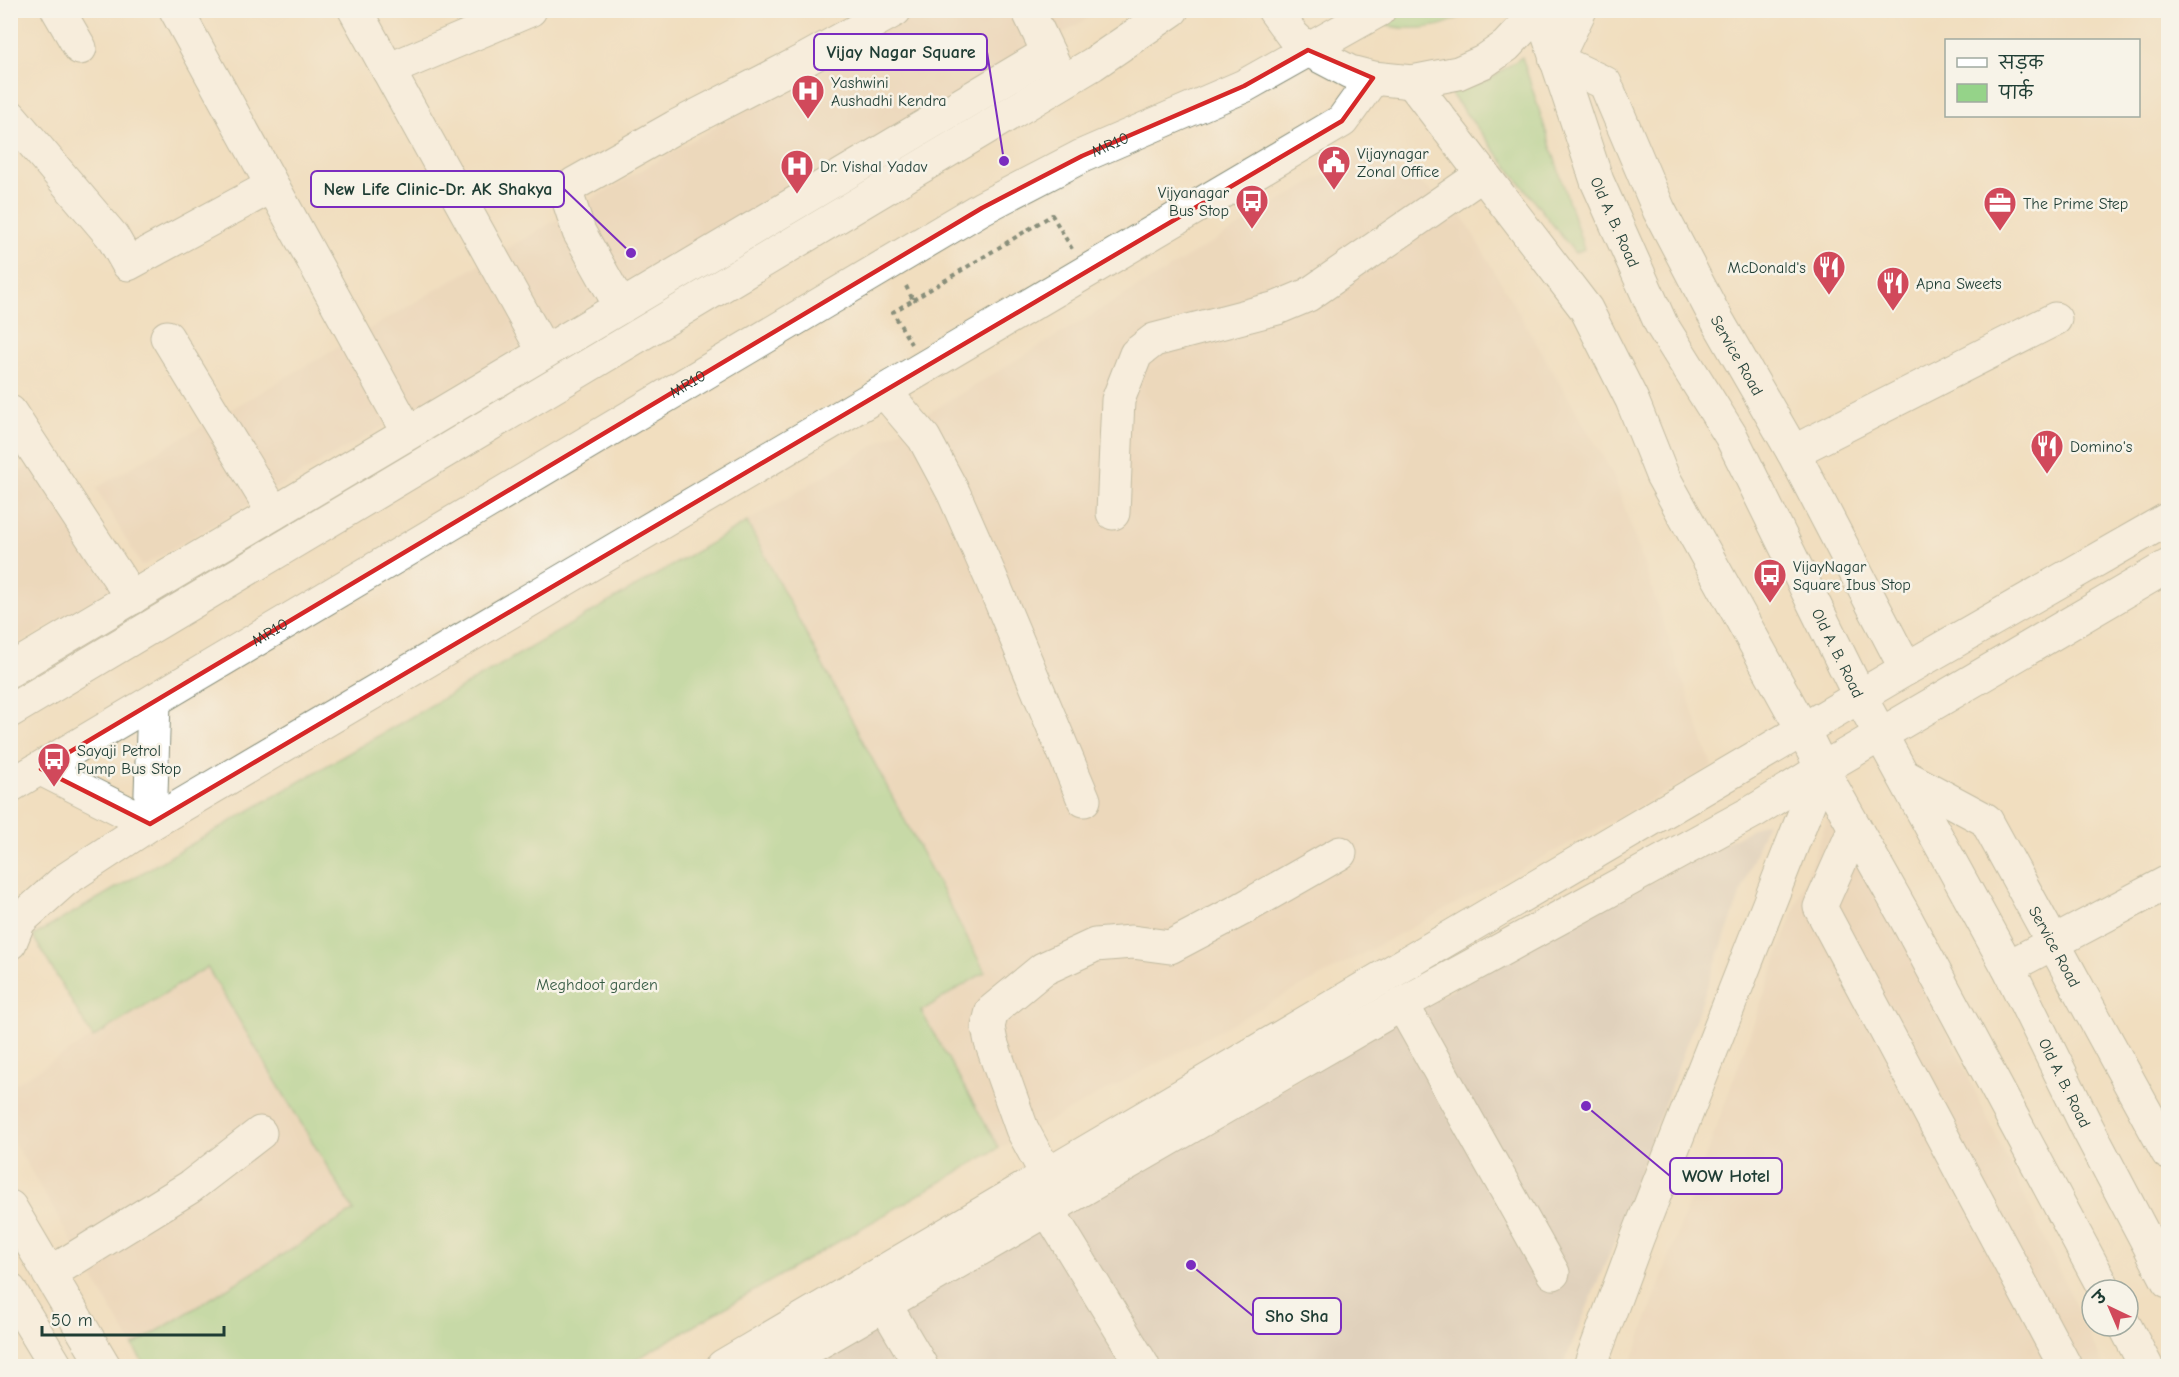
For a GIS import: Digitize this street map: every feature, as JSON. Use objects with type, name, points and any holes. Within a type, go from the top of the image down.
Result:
[{"type":"street","points":[[58,10],[80,48]]},
{"type":"street","points":[[176,10],[408,433]]},
{"type":"street","points":[[355,10],[544,352]]},
{"type":"street","points":[[388,70],[530,10]]},
{"type":"street","points":[[621,307],[579,232],[567,195],[574,184],[675,127],[895,10]]},
{"type":"street","points":[[1028,10],[1062,82]]},
{"type":"street","points":[[10,711],[1062,82],[1172,10]]},
{"type":"street","points":[[1274,10],[1293,36],[1308,50],[1350,72],[1373,78],[1412,82],[1458,73],[1483,62],[1506,46],[1540,10]]},
{"type":"street","name":"MR10","points":[[10,786],[982,208],[1082,156],[1244,86],[1379,10]]},
{"type":"street","name":"Old A. B. Road","points":[[1540,10],[1597,181],[1661,324],[1731,436],[1860,697],[2008,967],[2088,1129],[2169,1281]]},
{"type":"street","points":[[1556,60],[1580,10]]},
{"type":"street","points":[[10,670],[1048,52]]},
{"type":"street","name":"Service Road","points":[[1556,60],[1605,83],[1659,210],[1712,311],[1793,452],[1906,669]]},
{"type":"street","points":[[10,943],[19,921],[65,880],[150,824],[1342,121],[1373,78]]},
{"type":"street","points":[[1412,82],[1586,309],[1632,400],[1662,475],[1904,915],[2099,1278]]},
{"type":"street","points":[[14,129],[112,236],[128,264],[272,186]]},
{"type":"street","points":[[1113,513],[1118,400],[1136,354],[1154,340],[1277,308],[1308,295],[1483,174]]},
{"type":"street","points":[[1793,452],[2055,319]]},
{"type":"street","points":[[168,337],[274,513]]},
{"type":"street","points":[[885,392],[924,438],[954,494],[1084,800]]},
{"type":"street","points":[[10,412],[20,451],[132,598]]},
{"type":"street","points":[[723,1366],[1906,669],[2169,519]]},
{"type":"street","points":[[778,1366],[1402,1004],[1756,810],[2169,566]]},
{"type":"street","points":[[150,824],[154,702]]},
{"type":"street","points":[[41,769],[150,824]]},
{"type":"street","points":[[1590,1366],[1641,1228],[1822,769]]},
{"type":"street","name":"Service Road","points":[[1904,776],[1986,820],[2169,1153]]},
{"type":"street","points":[[1855,828],[1820,907],[2065,1366]]},
{"type":"street","points":[[1047,1175],[1022,1128],[991,1042],[988,1027],[992,1011],[1043,969],[1053,964],[1095,945],[1132,942],[1170,947],[1340,853]]},
{"type":"street","points":[[2008,967],[2169,882]]},
{"type":"street","points":[[1402,1004],[1553,1273]]},
{"type":"street","points":[[49,1274],[198,1182],[260,1133]]},
{"type":"street","points":[[10,1207],[104,1366]]},
{"type":"street","points":[[1048,1210],[1143,1366]]},
{"type":"street","points":[[10,1290],[56,1366]]},
{"type":"street","points":[[885,1305],[921,1366]]},
{"type":"street","points":[[2131,1338],[2146,1365]]},
{"type":"path","points":[[925,369],[893,312],[1053,215],[1086,273]]},
{"type":"path","points":[[903,280],[913,300]]},
{"type":"highlighted area","points":[[1308,50],[1373,78],[1342,121],[150,824],[41,769],[982,208],[1082,156],[1244,86]]},
{"type":"shaded area","points":[[915,11],[1101,11],[142,566],[96,488]]},
{"type":"shaded area","points":[[1363,152],[1382,160],[1457,207],[1614,476],[1712,767],[999,1148],[921,1011],[985,972],[747,522]]},
{"type":"shaded area","points":[[32,464],[114,588],[11,648],[10,477]]},
{"type":"shaded area","points":[[1836,795],[2080,1315],[2080,1338],[2091,1338],[2104,1366],[1630,1366]]},
{"type":"shaded area","points":[[1767,821],[1619,1230],[1563,1366],[800,1366],[1503,960]]},
{"type":"shaded area","points":[[207,967],[354,1212],[133,1346],[11,1137],[10,1087]]},
{"type":"green space","points":[[1351,11],[1469,11],[1441,24],[1426,28],[1410,28],[1379,23]]},
{"type":"green space","points":[[1522,57],[1584,249],[1575,253],[1450,93],[1488,80]]},
{"type":"green space","name":"Meghdoot garden","points":[[747,522],[985,972],[921,1011],[999,1148],[625,1366],[145,1366],[133,1346],[354,1211],[207,967],[93,1038],[33,936]]},
{"type":"place","name":"Yashwini Aushadhi Kendra","points":[[808,120]]},
{"type":"place","name":"Vijay Nagar Square","points":[[1004,161]]},
{"type":"place","name":"Vijaynagar Zonal Office","points":[[1334,191]]},
{"type":"place","name":"Dr. Vishal Yadav","points":[[797,195]]},
{"type":"place","name":"Vijyanagar Bus Stop","points":[[1252,230]]},
{"type":"place","name":"The Prime Step","points":[[2000,232]]},
{"type":"place","name":"New Life Clinic-Dr. AK Shakya","points":[[631,253]]},
{"type":"place","name":"McDonald's","points":[[1829,296]]},
{"type":"place","name":"Apna Sweets","points":[[1893,312]]},
{"type":"place","name":"Domino's","points":[[2047,475]]},
{"type":"place","name":"VijayNagar Square Ibus Stop","points":[[1770,604]]},
{"type":"place","name":"Sayaji Petrol Pump Bus Stop","points":[[54,788]]},
{"type":"place","name":"WOW Hotel","points":[[1586,1106]]},
{"type":"place","name":"Sho Sha","points":[[1191,1265]]}]
